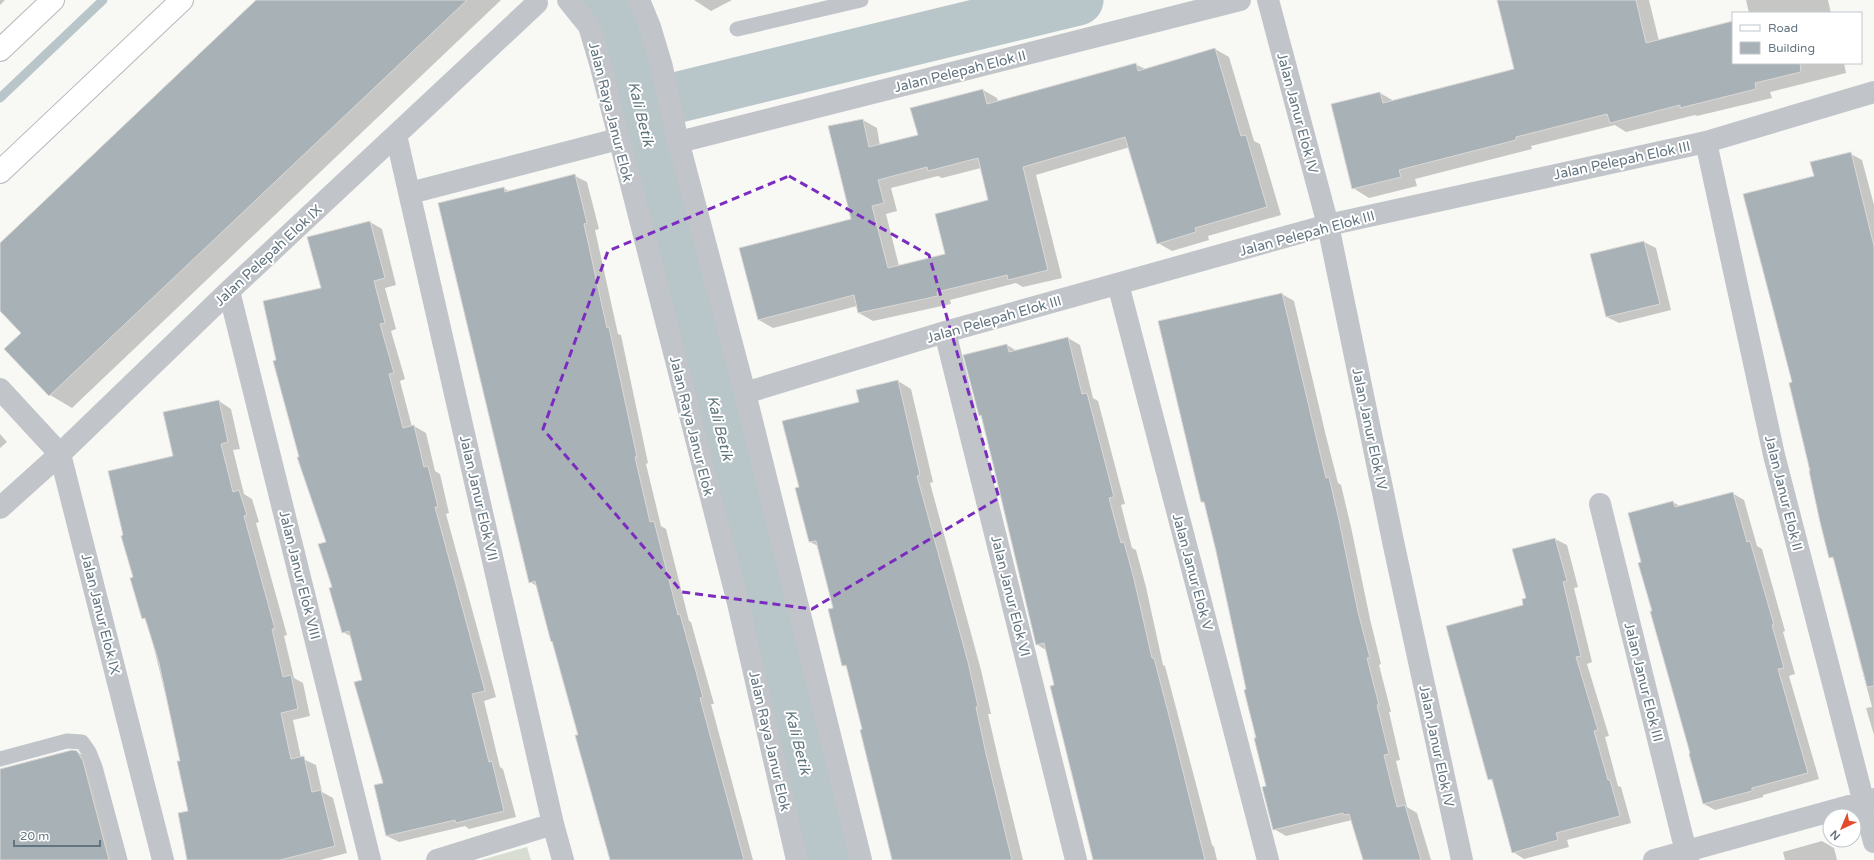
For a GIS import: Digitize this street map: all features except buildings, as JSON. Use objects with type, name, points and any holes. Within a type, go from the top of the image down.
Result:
[{"type":"main road","points":[[0,50],[53,0]]},
{"type":"main road","points":[[0,172],[182,0]]},
{"type":"street","name":"Jalan Raya Janur Elok","points":[[568,0],[589,26],[736,596],[797,860]]},
{"type":"street","points":[[639,0],[650,27],[662,67],[667,94],[745,393],[861,860]]},
{"type":"street","name":"Jalan Pelepah Elok II","points":[[678,137],[1240,0]]},
{"type":"street","name":"Jalan Janur Elok IV","points":[[1268,0],[1328,225],[1394,546],[1462,860]]},
{"type":"street","name":"Jalan Pelepah Elok IX","points":[[0,508],[60,454],[229,291],[537,4]]},
{"type":"street","name":"Jalan Pelepah Elok III","points":[[745,393],[945,332],[1328,225],[1706,142],[1874,92]]},
{"type":"street","name":"Jalan Janur Elok VII","points":[[396,135],[553,824],[563,860]]},
{"type":"street","points":[[410,193],[618,139]]},
{"type":"street","name":"Jalan Janur Elok II","points":[[1706,142],[1774,455],[1869,800],[1874,842]]},
{"type":"street","name":"Jalan Janur Elok V","points":[[1118,284],[1268,860]]},
{"type":"street","name":"Jalan Janur Elok VIII","points":[[229,291],[370,860]]},
{"type":"street","name":"Jalan Janur Elok VI","points":[[945,332],[1076,860]]},
{"type":"street","name":"Jalan Janur Elok IX","points":[[0,389],[60,454],[163,860]]},
{"type":"street","name":"Jalan Janur Elok III","points":[[1600,504],[1686,856]]},
{"type":"street","points":[[1654,860],[1686,856],[1869,800]]},
{"type":"street","points":[[437,860],[553,824]]},
{"type":"lane","points":[[737,29],[813,5],[861,0]]},
{"type":"lane","points":[[0,759],[68,741],[82,742],[89,752],[95,767],[120,860]]},
{"type":"highlighted area","points":[[789,176],[929,255],[999,498],[812,609],[682,592],[543,429],[608,251]]},
{"type":"shaded area","points":[[527,847],[531,860],[481,860]]},
{"type":"waterway","points":[[0,98],[103,0]]},
{"type":"waterway","name":"Kali Betik","points":[[601,0],[625,48],[638,107],[828,860]]},
{"type":"waterway","points":[[638,107],[1078,0]]}]
